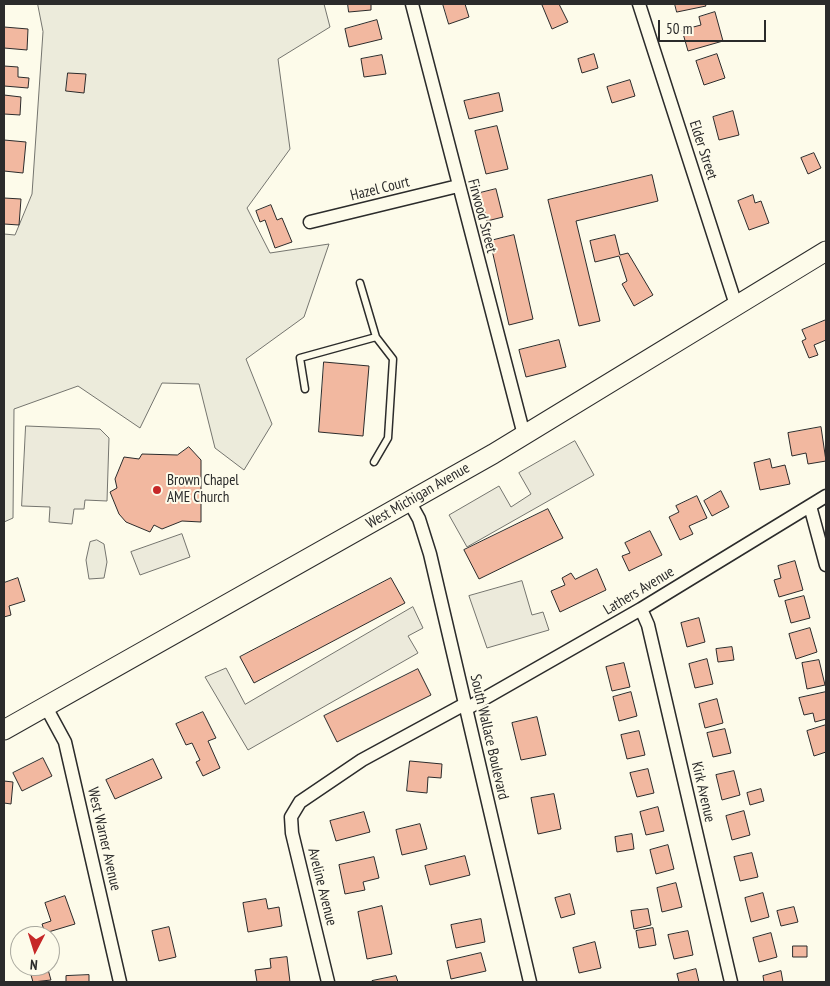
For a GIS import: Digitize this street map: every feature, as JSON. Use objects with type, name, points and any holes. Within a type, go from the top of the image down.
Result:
[{"type":"main road","name":"West Michigan Avenue","points":[[4,730],[524,435],[826,251]]},
{"type":"street","name":"Firwood Street","points":[[412,4],[524,435]]},
{"type":"street","name":"Elder Street","points":[[640,4],[736,305]]},
{"type":"street","name":"Hazel Court","points":[[310,222],[458,186]]},
{"type":"street","name":"Lathers Avenue","points":[[300,802],[362,760],[465,707],[641,610],[826,496]]},
{"type":"street","name":"South Wallace Boulevard","points":[[409,501],[419,519],[430,554],[530,982]]},
{"type":"street","points":[[810,506],[826,565]]},
{"type":"street","name":"Kirk Avenue","points":[[641,610],[648,625],[731,982]]},
{"type":"street","name":"West Warner Avenue","points":[[46,707],[65,742],[120,982]]},
{"type":"street","name":"Aveline Avenue","points":[[300,802],[291,817],[292,833],[328,982]]},
{"type":"lane","points":[[360,283],[376,337],[394,359],[388,438],[374,462]]},
{"type":"lane","points":[[305,389],[300,358],[376,337]]},
{"type":"shaded area","points":[[38,4],[324,4],[330,27],[278,59],[290,149],[247,208],[270,253],[329,244],[304,317],[246,359],[272,424],[244,470],[215,448],[199,384],[162,383],[140,428],[78,386],[14,409],[13,518],[4,522],[4,234],[15,235],[32,194],[43,32]]},
{"type":"shaded area","points":[[26,426],[100,429],[109,438],[107,501],[85,500],[84,509],[74,509],[72,524],[49,522],[50,507],[22,506]]},
{"type":"shaded area","points":[[575,441],[594,475],[467,547],[449,515],[499,486],[511,507],[531,494],[519,473]]},
{"type":"shaded area","points":[[182,534],[190,557],[140,575],[131,552]]},
{"type":"shaded area","points":[[97,540],[104,544],[107,562],[104,578],[89,579],[86,560],[90,542]]},
{"type":"shaded area","points":[[522,581],[532,615],[543,612],[549,630],[487,648],[469,596]]},
{"type":"shaded area","points":[[413,607],[423,628],[408,636],[418,653],[248,750],[205,677],[226,668],[245,704]]},
{"type":"building","points":[[348,4],[371,4],[371,10],[349,12]]},
{"type":"building","points":[[443,4],[465,4],[469,17],[449,24]]},
{"type":"building","points":[[559,4],[568,22],[552,29],[542,5]]},
{"type":"building","points":[[675,4],[705,4],[706,6],[677,12]]},
{"type":"building","points":[[715,12],[723,41],[688,51],[682,30],[701,25],[699,17]]},
{"type":"building","points":[[377,20],[382,39],[349,47],[345,29]]},
{"type":"building","points":[[4,27],[28,29],[27,50],[4,48]]},
{"type":"building","points":[[594,54],[598,68],[582,73],[578,59]]},
{"type":"building","points":[[717,54],[725,78],[704,85],[696,61]]},
{"type":"building","points":[[382,55],[386,74],[364,77],[361,59]]},
{"type":"building","points":[[4,66],[18,67],[18,77],[29,78],[28,88],[4,86]]},
{"type":"building","points":[[68,73],[86,74],[84,93],[66,91]]},
{"type":"building","points":[[630,80],[635,96],[612,103],[607,87]]},
{"type":"building","points":[[499,93],[503,111],[469,119],[464,101]]},
{"type":"building","points":[[4,95],[21,97],[20,115],[4,114]]},
{"type":"building","points":[[733,111],[739,135],[719,140],[713,117]]},
{"type":"building","points":[[497,126],[508,169],[486,174],[475,131]]},
{"type":"building","points":[[4,140],[26,142],[23,173],[4,171]]},
{"type":"building","points":[[814,153],[821,168],[808,174],[801,158]]},
{"type":"building","points":[[652,175],[658,201],[576,221],[600,321],[579,326],[548,200]]},
{"type":"building","points":[[496,189],[503,217],[487,221],[480,193]]},
{"type":"building","points":[[753,195],[755,203],[761,201],[769,223],[749,230],[738,201]]},
{"type":"building","points":[[4,198],[21,199],[19,225],[4,224]]},
{"type":"building","points":[[271,205],[277,220],[282,218],[292,242],[275,248],[265,220],[260,222],[256,211]]},
{"type":"building","points":[[514,235],[533,319],[509,325],[490,241]]},
{"type":"building","points":[[615,235],[620,255],[628,253],[653,295],[634,306],[622,284],[627,281],[619,256],[595,262],[590,241]]},
{"type":"building","points":[[826,320],[826,340],[814,345],[818,355],[809,358],[802,341],[806,339],[802,330]]},
{"type":"building","points":[[559,340],[566,367],[526,377],[519,350]]},
{"type":"building","points":[[324,362],[369,366],[363,436],[319,432]]},
{"type":"building","points":[[821,427],[826,461],[808,464],[806,453],[792,456],[788,433]]},
{"type":"building","name":"Brown Chapel AME Church","points":[[189,447],[201,460],[201,522],[182,521],[162,529],[154,525],[150,532],[126,522],[119,514],[110,492],[117,488],[115,479],[124,457],[139,459],[142,454],[177,455]]},
{"type":"building","points":[[770,459],[772,468],[785,465],[790,484],[760,490],[754,463]]},
{"type":"building","points":[[721,491],[729,507],[712,516],[704,501]]},
{"type":"building","points":[[697,496],[707,518],[689,526],[693,534],[680,540],[669,517],[679,512],[676,506]]},
{"type":"building","points":[[548,509],[563,538],[479,579],[464,550]]},
{"type":"building","points":[[650,531],[662,555],[629,571],[622,556],[630,553],[625,543]]},
{"type":"building","points":[[795,561],[803,590],[779,597],[774,580],[781,578],[778,566]]},
{"type":"building","points":[[597,569],[606,590],[560,612],[551,591],[565,585],[562,578],[571,573],[575,579]]},
{"type":"building","points":[[18,578],[25,601],[9,606],[11,615],[4,617],[4,583]]},
{"type":"building","points":[[391,578],[405,603],[254,683],[240,657]]},
{"type":"building","points":[[804,596],[810,618],[791,623],[785,601]]},
{"type":"building","points":[[699,618],[705,642],[687,647],[681,623]]},
{"type":"building","points":[[810,628],[817,652],[796,659],[789,634]]},
{"type":"building","points":[[732,647],[734,660],[718,662],[716,649]]},
{"type":"building","points":[[707,659],[713,684],[695,688],[689,664]]},
{"type":"building","points":[[819,660],[825,685],[807,689],[802,663]]},
{"type":"building","points":[[624,663],[630,687],[612,691],[606,667]]},
{"type":"building","points":[[418,669],[431,695],[337,742],[324,716]]},
{"type":"building","points":[[631,692],[637,716],[619,721],[613,697]]},
{"type":"building","points":[[826,692],[826,719],[815,722],[813,713],[804,715],[799,698]]},
{"type":"building","points":[[717,699],[723,723],[705,728],[699,704]]},
{"type":"building","points":[[203,712],[216,738],[208,741],[220,768],[203,776],[196,762],[200,760],[192,743],[186,745],[176,724]]},
{"type":"building","points":[[537,717],[546,755],[521,760],[512,723]]},
{"type":"building","points":[[826,725],[826,752],[814,756],[807,731]]},
{"type":"building","points":[[725,729],[731,753],[713,757],[707,733]]},
{"type":"building","points":[[639,731],[645,755],[627,759],[621,735]]},
{"type":"building","points":[[43,758],[52,776],[22,791],[13,773]]},
{"type":"building","points":[[153,759],[162,778],[115,799],[106,780]]},
{"type":"building","points":[[410,761],[442,764],[441,778],[428,777],[427,793],[407,791]]},
{"type":"building","points":[[648,769],[654,793],[637,797],[630,773]]},
{"type":"building","points":[[734,771],[740,795],[722,800],[716,775]]},
{"type":"building","points":[[4,781],[13,782],[11,804],[4,803]]},
{"type":"building","points":[[761,789],[764,801],[750,805],[747,793]]},
{"type":"building","points":[[554,794],[561,829],[538,834],[531,798]]},
{"type":"building","points":[[658,807],[664,831],[646,835],[640,812]]},
{"type":"building","points":[[744,811],[750,835],[732,840],[726,816]]},
{"type":"building","points":[[364,812],[370,832],[336,841],[330,821]]},
{"type":"building","points":[[420,824],[427,849],[402,855],[396,830]]},
{"type":"building","points":[[632,834],[634,849],[617,852],[615,837]]},
{"type":"building","points":[[668,845],[674,869],[656,874],[650,850]]},
{"type":"building","points":[[752,853],[758,877],[740,881],[734,857]]},
{"type":"building","points":[[465,856],[470,875],[430,885],[425,866]]},
{"type":"building","points":[[374,857],[379,878],[363,882],[365,890],[345,894],[339,865]]},
{"type":"building","points":[[676,883],[682,907],[662,912],[657,888]]},
{"type":"building","points":[[763,893],[769,917],[751,922],[745,898]]},
{"type":"building","points":[[570,894],[575,914],[561,918],[555,898]]},
{"type":"building","points":[[65,896],[75,924],[60,928],[60,926],[43,926],[42,924],[51,921],[45,903]]},
{"type":"building","points":[[266,899],[268,909],[279,907],[282,926],[248,932],[243,903]]},
{"type":"building","points":[[382,906],[392,954],[367,959],[358,912]]},
{"type":"building","points":[[794,907],[798,922],[781,926],[777,911]]},
{"type":"building","points":[[648,909],[651,925],[634,929],[631,911]]},
{"type":"building","points":[[481,919],[485,942],[456,948],[451,925]]},
{"type":"building","points":[[169,927],[176,957],[159,961],[152,931]]},
{"type":"building","points":[[653,928],[656,945],[639,948],[636,931]]},
{"type":"building","points":[[688,931],[693,955],[674,959],[668,935]]},
{"type":"building","points":[[771,933],[777,957],[759,962],[753,938]]},
{"type":"building","points":[[595,942],[601,968],[579,973],[573,948]]},
{"type":"building","points":[[793,946],[807,946],[807,957],[793,957]]},
{"type":"building","points":[[481,953],[486,971],[451,979],[447,961]]},
{"type":"building","points":[[287,957],[290,982],[257,982],[255,970],[271,968],[270,959]]},
{"type":"building","points":[[696,969],[699,982],[679,982],[677,974]]},
{"type":"building","points":[[781,971],[783,982],[764,982],[763,976]]},
{"type":"building","points":[[89,975],[89,982],[66,982],[66,976]]},
{"type":"building","points":[[31,976],[50,976],[51,980],[33,982]]},
{"type":"building","points":[[396,976],[398,982],[372,982],[372,981]]},
{"type":"place","name":"Brown Chapel AME Church","points":[[157,490]]}]
